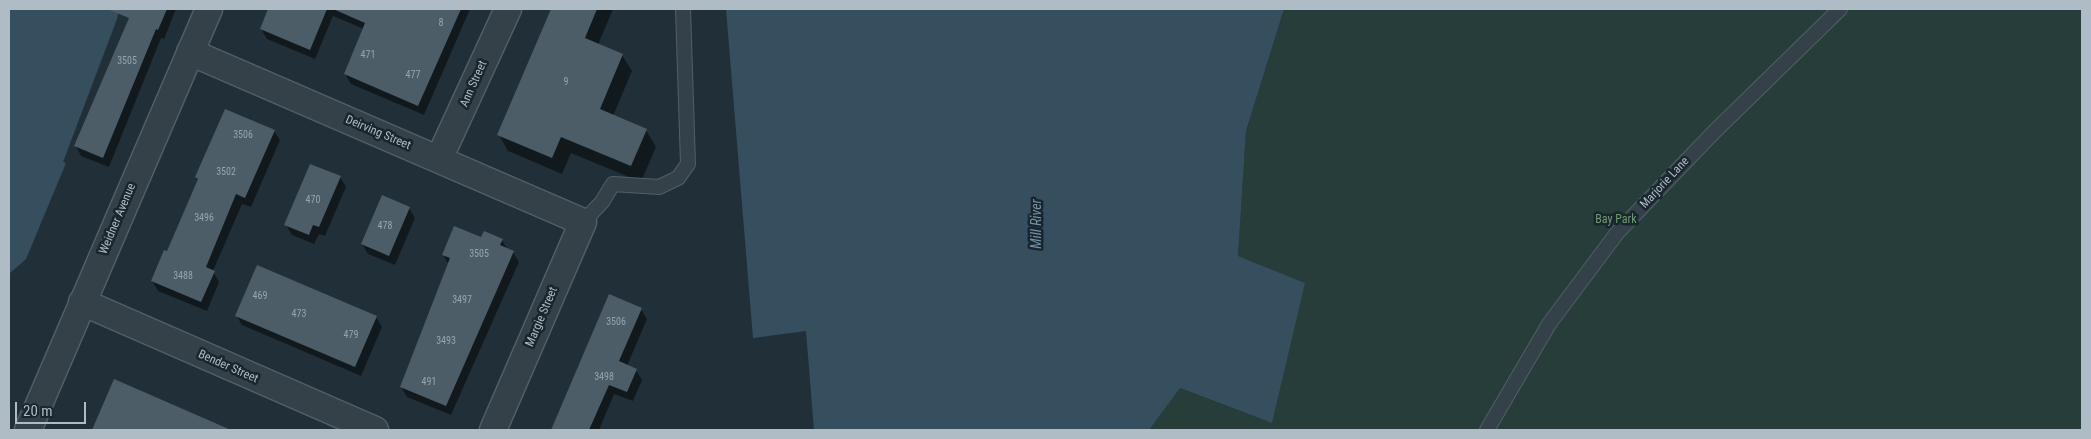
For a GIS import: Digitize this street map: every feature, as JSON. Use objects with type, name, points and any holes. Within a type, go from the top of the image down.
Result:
[{"type":"street","name":"Weidner Avenue","points":[[28,430],[209,9]]},
{"type":"street","name":"Ann Street","points":[[439,159],[508,9]]},
{"type":"street","name":"Deirving Street","points":[[190,52],[575,218]]},
{"type":"street","name":"Margie Street","points":[[493,430],[575,218]]},
{"type":"street","name":"Bender Street","points":[[82,302],[375,430]]},
{"type":"lane","points":[[575,218],[602,202],[613,184],[658,187],[678,178],[688,164],[683,9]]},
{"type":"lane","name":"Marjorie Lane","points":[[1487,430],[1549,324],[1617,234],[1714,132],[1840,9]]},
{"type":"green space","name":"Bay Park","points":[[1284,9],[2082,9],[2082,430],[1149,430],[1179,388],[1272,423],[1304,283],[1238,256],[1246,131]]},
{"type":"water","points":[[9,9],[119,9],[117,19],[63,162],[66,163],[26,259],[9,274]]},
{"type":"water","name":"Mill River","points":[[726,9],[1284,9],[1246,131],[1238,256],[1305,283],[1272,423],[1180,388],[1149,430],[814,430],[806,331],[753,338]]},
{"type":"building","points":[[107,9],[167,9],[158,30],[156,29],[103,158],[74,146],[129,18]]},
{"type":"building","points":[[268,9],[327,9],[310,50],[260,29]]},
{"type":"building","points":[[333,9],[461,9],[418,106],[344,74],[365,23]]},
{"type":"building","points":[[551,9],[597,9],[585,38],[623,54],[600,109],[647,129],[631,166],[561,137],[552,158],[497,135]]},
{"type":"building","points":[[225,109],[275,130],[245,198],[236,194],[206,267],[215,271],[201,302],[151,281],[164,250],[167,251],[198,179],[195,177]]},
{"type":"building","points":[[310,164],[341,176],[319,227],[313,225],[309,235],[284,225]]},
{"type":"building","points":[[382,195],[410,207],[389,256],[361,244]]},
{"type":"building","points":[[454,226],[481,237],[484,231],[503,239],[500,245],[514,251],[446,406],[400,387],[450,258],[442,255]]},
{"type":"building","points":[[257,265],[377,316],[355,367],[235,316]]},
{"type":"building","points":[[609,294],[642,308],[619,361],[637,369],[627,392],[609,385],[589,430],[551,430]]},
{"type":"building","points":[[114,379],[231,430],[92,430]]}]
